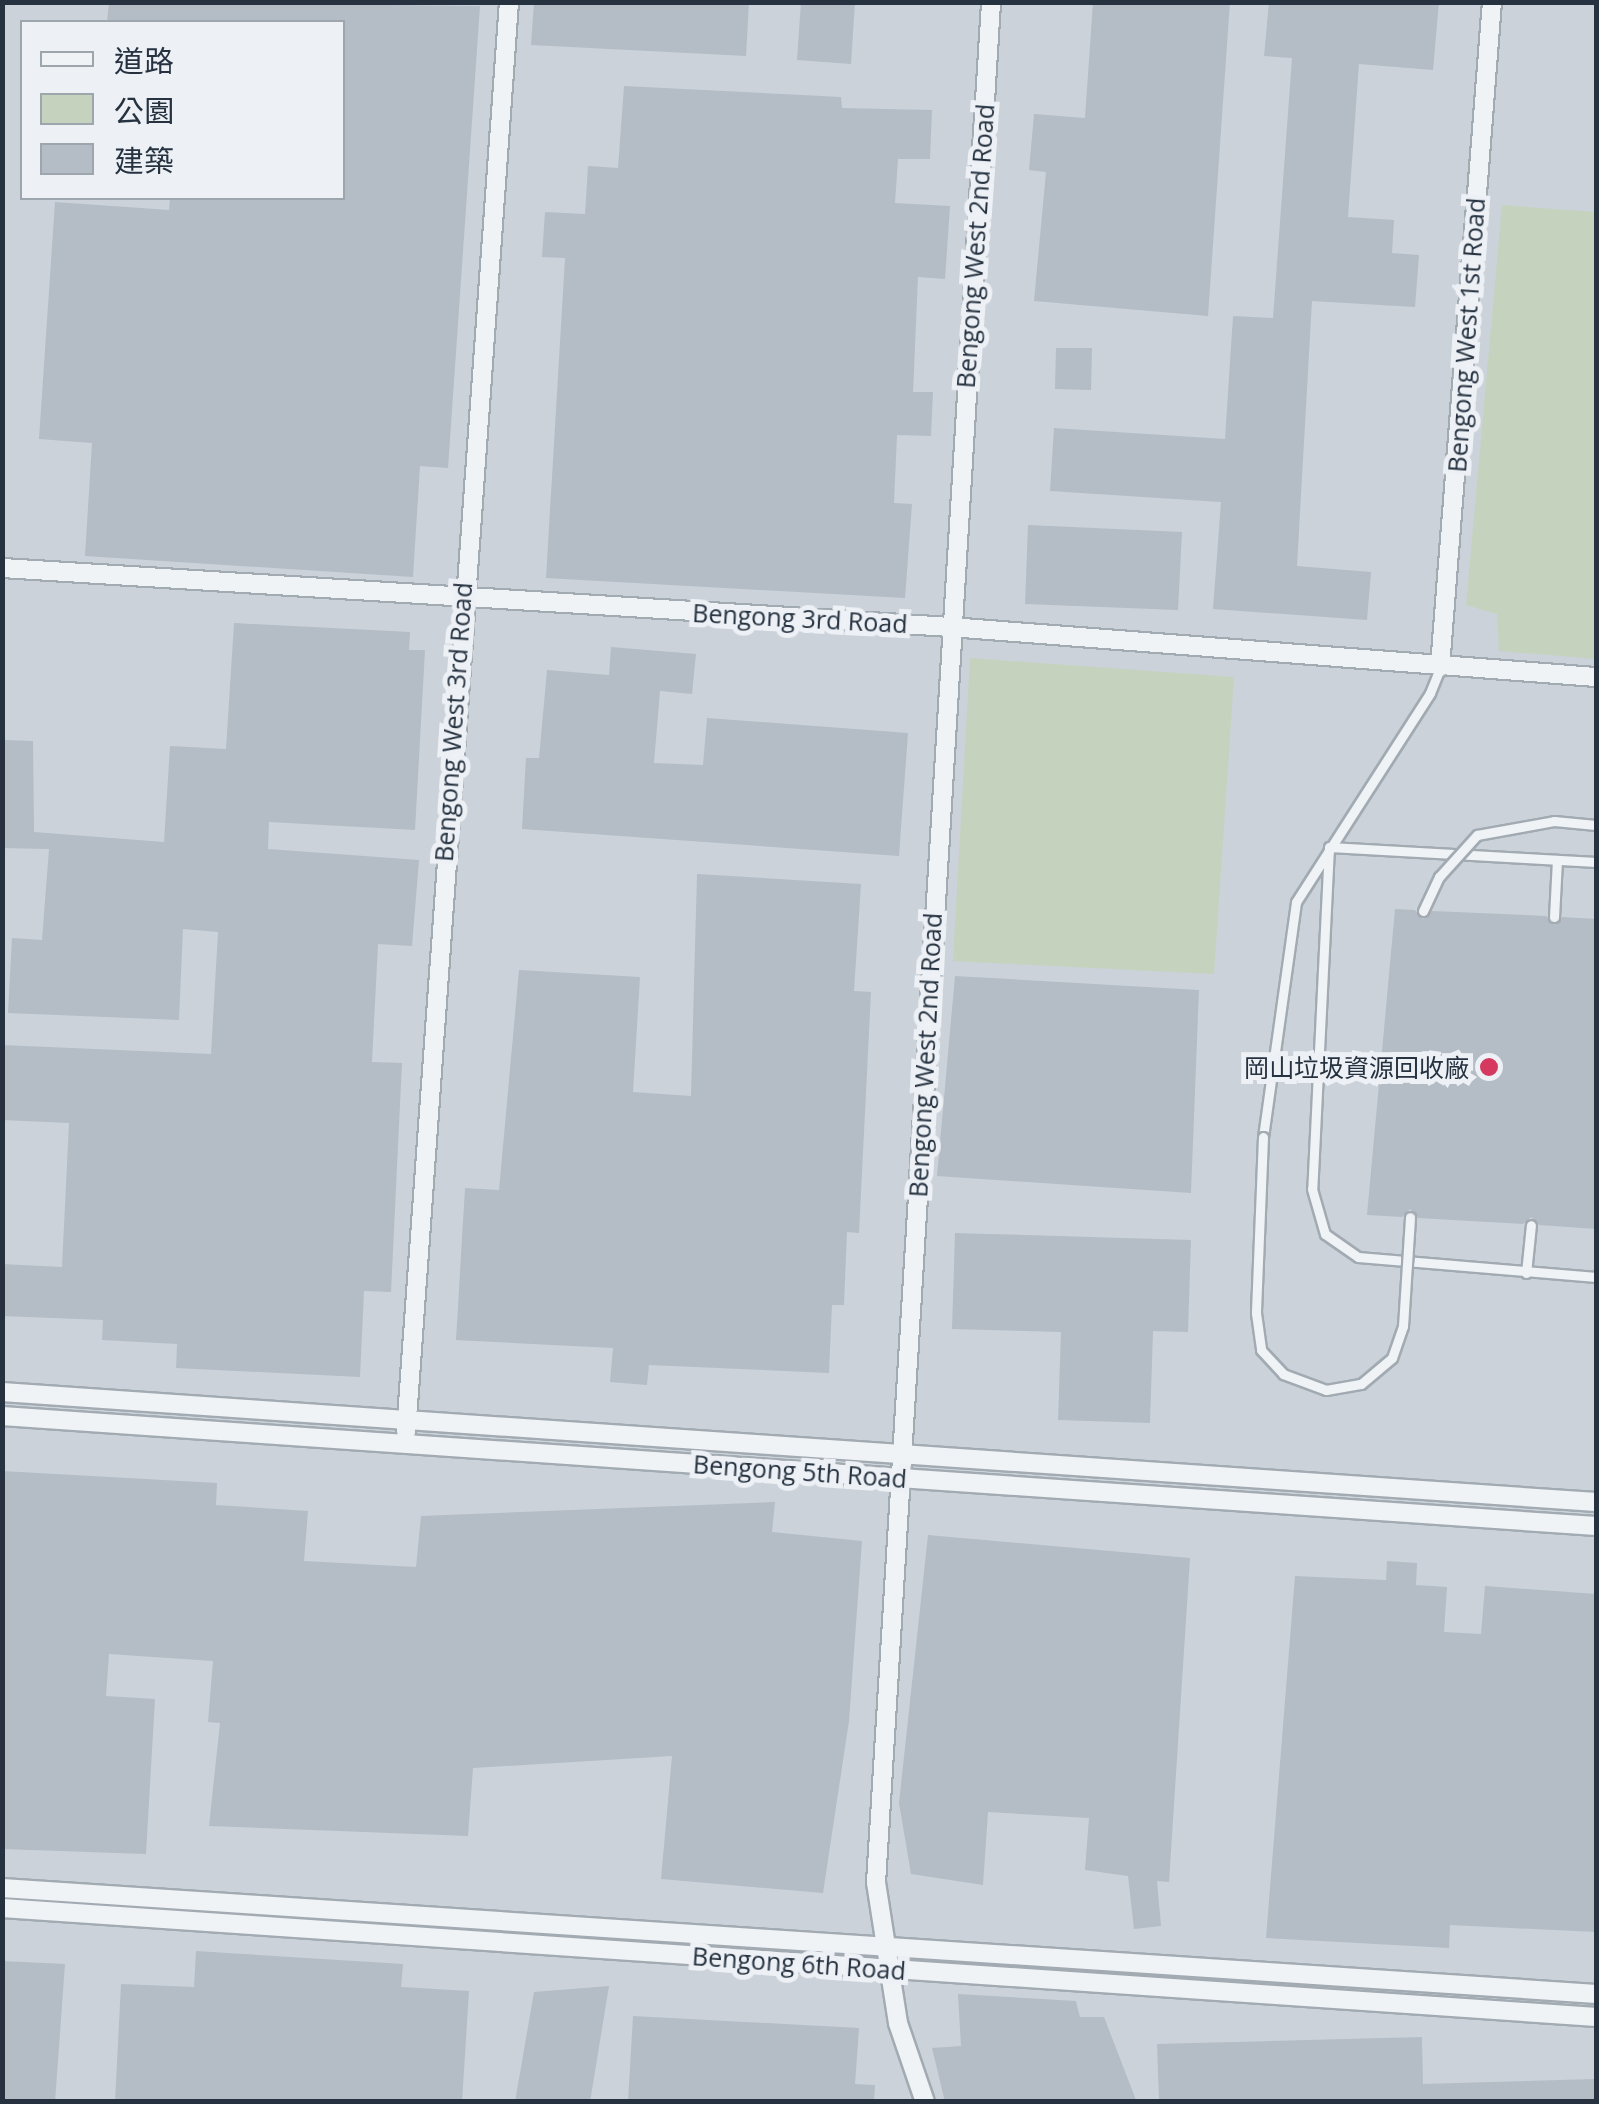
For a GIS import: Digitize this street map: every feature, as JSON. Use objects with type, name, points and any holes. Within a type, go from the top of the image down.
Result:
[{"type":"street","name":"Bengong West 3rd Road","points":[[405,1442],[462,600],[509,2]]},
{"type":"street","name":"Bengong West 2nd Road","points":[[925,2102],[898,2023],[876,1883],[991,2]]},
{"type":"street","name":"Bengong West 1st Road","points":[[1440,667],[1492,2]]},
{"type":"street","name":"Bengong 3rd Road","points":[[2,568],[462,600],[950,627],[1596,678]]},
{"type":"street","name":"Bengong 5th Road","points":[[2,1392],[1596,1502]]},
{"type":"street","name":"Bengong 5th Road","points":[[2,1416],[1596,1526]]},
{"type":"street","name":"Bengong 6th Road","points":[[2,1888],[1596,1994]]},
{"type":"street","name":"Bengong 6th Road","points":[[2,1908],[1596,2017]]},
{"type":"lane","points":[[1410,1218],[1404,1326],[1392,1358],[1361,1384],[1326,1390],[1283,1374],[1261,1350],[1256,1313],[1263,1136],[1296,902],[1430,693],[1440,667]]},
{"type":"lane","points":[[1423,910],[1439,876],[1477,835],[1554,821],[1596,825]]},
{"type":"lane","points":[[1329,847],[1596,862]]},
{"type":"lane","points":[[1329,847],[1312,1190],[1325,1234],[1358,1257],[1596,1276]]},
{"type":"lane","points":[[1554,917],[1556,860]]},
{"type":"lane","points":[[1526,1273],[1531,1225]]},
{"type":"shaded area","points":[[3,3],[1596,3],[1596,2101],[3,2101]]},
{"type":"green space","points":[[1502,205],[1596,212],[1596,659],[1499,651],[1497,614],[1466,605]]},
{"type":"green space","points":[[970,658],[1234,677],[1214,974],[953,961]]},
{"type":"building","points":[[109,2],[480,6],[448,468],[420,466],[413,577],[85,556],[92,443],[39,439],[55,202],[169,210],[170,200],[345,200],[345,20],[107,20]]},
{"type":"building","points":[[534,2],[749,2],[746,56],[531,45]]},
{"type":"building","points":[[801,2],[855,2],[851,64],[797,60]]},
{"type":"building","points":[[1093,2],[1230,2],[1208,316],[1034,301],[1046,172],[1029,170],[1034,114],[1085,118]]},
{"type":"building","points":[[1269,2],[1439,2],[1433,70],[1359,64],[1348,217],[1394,220],[1392,253],[1419,255],[1415,307],[1312,301],[1297,566],[1371,572],[1367,620],[1213,609],[1221,502],[1050,491],[1054,428],[1225,439],[1233,316],[1273,318],[1292,58],[1264,56]]},
{"type":"building","points":[[624,86],[841,97],[842,108],[932,110],[930,159],[898,159],[895,203],[950,206],[945,279],[918,277],[913,392],[933,392],[931,436],[897,435],[894,503],[912,504],[905,598],[546,578],[565,258],[542,257],[545,212],[585,214],[588,166],[618,168]]},
{"type":"building","points":[[1056,348],[1092,348],[1091,390],[1055,389]]},
{"type":"building","points":[[1028,525],[1182,532],[1178,610],[1025,604]]},
{"type":"building","points":[[234,623],[410,632],[409,650],[425,650],[415,830],[269,822],[268,849],[419,860],[412,946],[378,944],[372,1062],[402,1063],[391,1292],[364,1291],[360,1377],[176,1368],[177,1344],[102,1340],[103,1320],[2,1316],[2,1264],[62,1267],[69,1123],[2,1120],[2,1045],[211,1054],[218,932],[183,929],[179,1020],[8,1013],[12,938],[42,940],[49,849],[2,848],[2,740],[33,741],[34,832],[164,842],[170,746],[226,749]]},
{"type":"building","points":[[611,647],[696,654],[692,694],[660,691],[654,763],[703,765],[707,718],[908,733],[899,856],[522,829],[526,758],[539,758],[547,670],[609,675]]},
{"type":"building","points":[[697,874],[861,884],[854,991],[871,992],[859,1233],[847,1232],[844,1305],[832,1305],[829,1373],[649,1365],[647,1385],[610,1382],[613,1348],[456,1340],[465,1188],[499,1190],[519,970],[640,977],[633,1092],[691,1096]]},
{"type":"building","name":"岡山垃圾資源回收廠","points":[[1395,909],[1415,910],[1423,919],[1432,911],[1546,916],[1555,925],[1562,917],[1596,919],[1596,1229],[1539,1225],[1531,1217],[1523,1224],[1418,1218],[1410,1209],[1402,1217],[1367,1215]]},
{"type":"building","points":[[955,976],[1199,990],[1191,1193],[937,1176]]},
{"type":"building","points":[[955,1233],[1191,1240],[1188,1332],[1153,1331],[1150,1423],[1058,1420],[1061,1332],[952,1329]]},
{"type":"building","points":[[2,1471],[217,1483],[216,1505],[308,1511],[304,1561],[416,1567],[421,1516],[775,1502],[772,1532],[862,1541],[849,1721],[823,1893],[661,1879],[672,1756],[473,1768],[468,1836],[209,1826],[220,1723],[208,1722],[213,1661],[109,1654],[106,1696],[155,1699],[146,1854],[2,1849]]},
{"type":"building","points":[[928,1535],[1190,1558],[1169,1882],[1157,1881],[1161,1926],[1134,1929],[1128,1876],[1085,1870],[1089,1818],[988,1812],[983,1885],[911,1874],[899,1803]]},
{"type":"building","points":[[1387,1561],[1417,1563],[1416,1585],[1447,1587],[1444,1632],[1481,1634],[1485,1586],[1596,1594],[1596,1932],[1450,1925],[1449,1948],[1266,1938],[1295,1576],[1386,1580]]},
{"type":"building","points":[[196,1951],[403,1964],[401,1987],[469,1991],[462,2102],[115,2102],[121,1984],[194,1987]]},
{"type":"building","points":[[2,1961],[65,1964],[55,2102],[2,2102]]},
{"type":"building","points":[[609,1986],[590,2102],[515,2102],[534,1992]]},
{"type":"building","points":[[958,1994],[1076,2001],[1080,2017],[1104,2017],[1136,2100],[945,2102],[932,2048],[961,2046]]},
{"type":"building","points":[[633,2016],[859,2028],[855,2084],[875,2085],[874,2102],[628,2102]]},
{"type":"building","points":[[1422,2037],[1423,2084],[1596,2079],[1596,2102],[1159,2099],[1157,2044]]},
{"type":"place","name":"岡山垃圾資源回收廠","points":[[1489,1067]]}]
